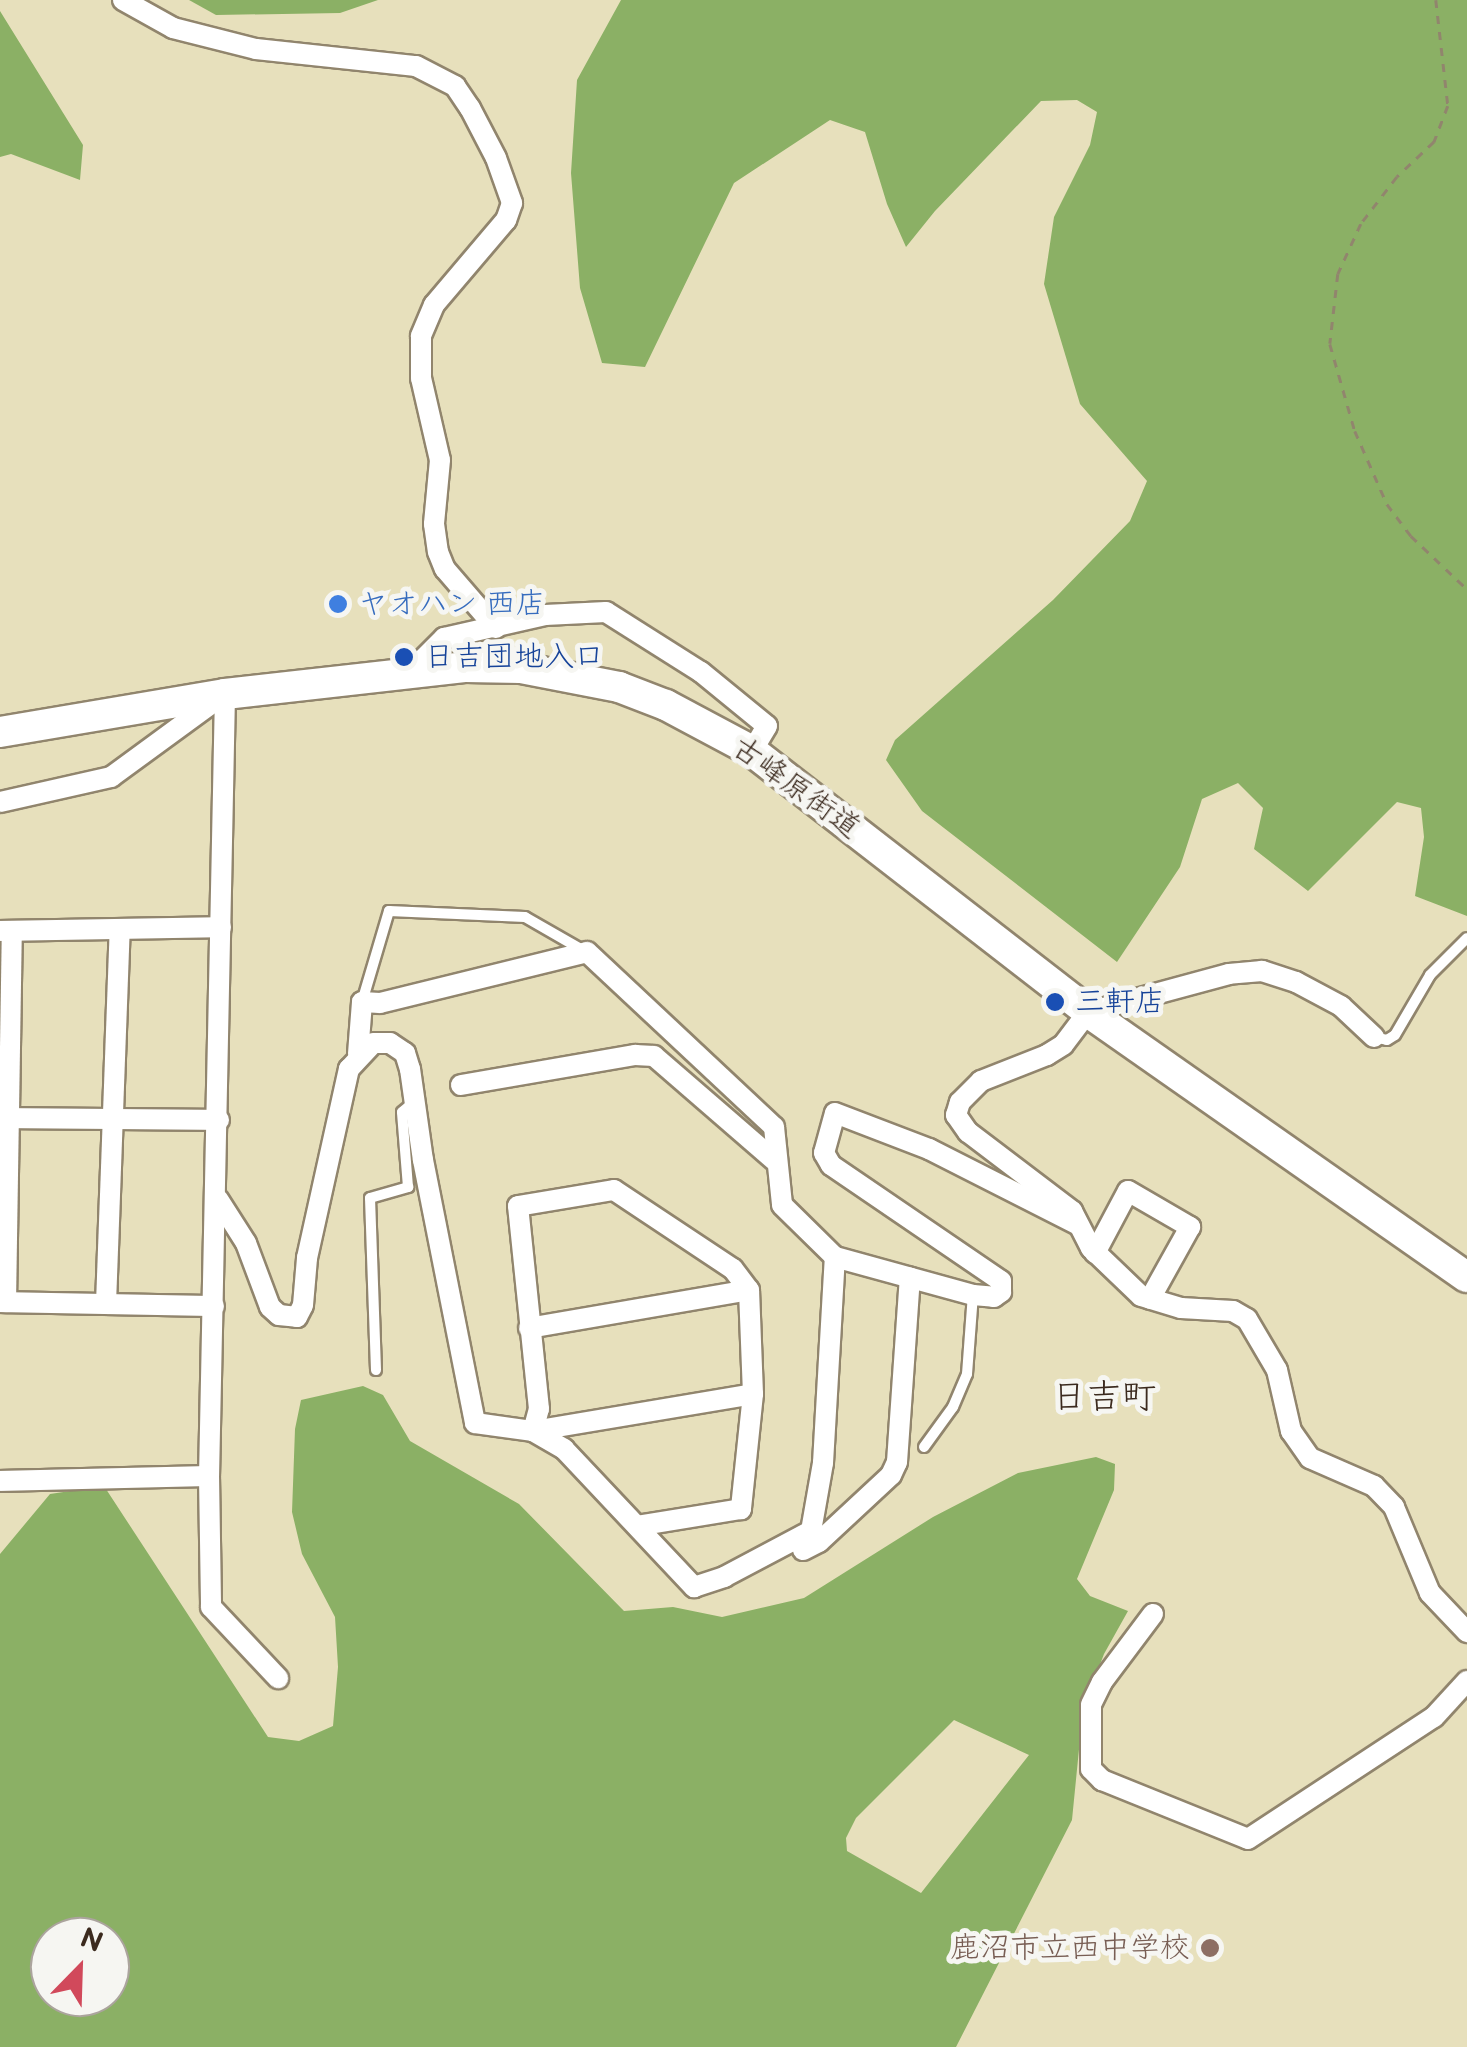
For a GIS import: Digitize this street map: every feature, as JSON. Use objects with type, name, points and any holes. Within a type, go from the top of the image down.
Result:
[{"type":"main road","name":"古峰原街道","points":[[0,732],[226,694],[412,671],[521,668],[619,687],[666,705],[752,751],[1088,1012],[1467,1277]]},
{"type":"street","points":[[122,0],[173,28],[256,49],[416,66],[455,86],[470,108],[496,158],[512,203],[506,220],[434,305],[421,336],[420,378],[440,460],[434,524],[438,552],[444,568],[496,628]]},
{"type":"street","points":[[412,671],[444,638],[545,616],[606,612],[701,672],[766,726],[752,751]]},
{"type":"street","points":[[0,802],[111,777],[226,694]]},
{"type":"street","points":[[226,694],[209,1476],[211,1607],[278,1678]]},
{"type":"street","points":[[214,1306],[3,1302],[6,931],[221,926]]},
{"type":"street","points":[[106,1304],[120,928]]},
{"type":"street","points":[[358,1054],[362,1002],[380,1002],[586,952],[774,1128],[774,1160],[782,1205],[835,1257],[973,1295],[994,1298],[1001,1292],[1002,1281],[831,1165],[824,1153],[835,1113],[929,1149],[1079,1224]]},
{"type":"street","points":[[1374,1037],[1341,1006],[1296,982],[1262,971],[1176,985],[1088,1012],[1063,1044],[1047,1055],[981,1082],[960,1102],[956,1115],[968,1132],[1072,1211],[1096,1252],[1150,1299],[1180,1308],[1233,1310],[1247,1319],[1277,1370],[1291,1431],[1310,1458],[1374,1486],[1394,1507],[1430,1593],[1467,1632]]},
{"type":"street","points":[[218,1199],[246,1244],[270,1307],[279,1315],[296,1317],[304,1305],[307,1258],[348,1069],[358,1054],[373,1043],[390,1043],[405,1053],[475,1423],[533,1431],[754,1394]]},
{"type":"street","points":[[461,1085],[635,1055],[654,1056],[774,1160]]},
{"type":"street","points":[[4,1118],[218,1120]]},
{"type":"street","points":[[533,1431],[539,1409],[518,1206],[614,1190],[734,1268],[749,1290],[754,1394],[741,1509],[636,1526]]},
{"type":"street","points":[[1096,1252],[1128,1192],[1190,1227],[1150,1299]]},
{"type":"street","points":[[533,1431],[564,1450],[694,1587],[811,1531],[822,1463],[835,1257]]},
{"type":"street","points":[[732,1572],[755,1574],[819,1542],[891,1475],[897,1462],[910,1277]]},
{"type":"street","points":[[530,1328],[749,1290]]},
{"type":"street","points":[[0,1481],[209,1476]]},
{"type":"street","points":[[1153,1614],[1102,1682],[1091,1705],[1091,1770],[1102,1780],[1248,1839],[1434,1717],[1467,1681]]},
{"type":"lane","points":[[362,1002],[389,911],[525,917],[586,952]]},
{"type":"lane","points":[[1374,1037],[1387,1040],[1395,1035],[1430,976],[1467,938]]},
{"type":"lane","points":[[376,1370],[370,1198],[408,1187],[402,1112],[414,1102]]},
{"type":"lane","points":[[924,1446],[953,1407],[967,1374],[973,1295]]},
{"type":"path","points":[[1436,0],[1448,106],[1434,142],[1397,177],[1361,224],[1338,274],[1330,344],[1355,431],[1387,504],[1411,536],[1467,590]]},
{"type":"green space","points":[[189,0],[378,0],[340,13],[216,15]]},
{"type":"green space","points":[[621,0],[1467,0],[1467,916],[1415,896],[1424,837],[1421,808],[1397,802],[1308,891],[1254,849],[1263,808],[1238,783],[1202,799],[1180,867],[1117,962],[922,811],[886,760],[895,740],[1053,600],[1130,521],[1147,481],[1080,404],[1044,284],[1054,217],[1090,145],[1097,112],[1077,100],[1041,101],[935,211],[906,247],[887,204],[865,132],[830,120],[734,183],[645,367],[602,363],[580,288],[571,173],[577,80]]},
{"type":"green space","points":[[0,11],[83,145],[80,180],[11,154],[0,157]]},
{"type":"green space","points":[[363,1386],[383,1395],[410,1441],[519,1504],[624,1611],[673,1607],[722,1617],[804,1598],[933,1517],[1018,1473],[1096,1457],[1115,1464],[1114,1490],[1077,1579],[1090,1596],[1128,1611],[1104,1654],[1083,1709],[1072,1820],[956,2047],[0,2047],[0,1554],[50,1494],[104,1486],[268,1737],[299,1741],[333,1726],[338,1667],[335,1617],[302,1554],[292,1512],[295,1429],[301,1400]],"holes":[[[954,1720],[1029,1755],[921,1893],[847,1851],[846,1838],[856,1818]]]},
{"type":"place","name":"ヤオハン 西店","points":[[338,604]]},
{"type":"place","name":"日吉団地入口","points":[[404,657]]},
{"type":"place","name":"三軒店","points":[[1055,1002]]},
{"type":"place","name":"鹿沼市立西中学校","points":[[1210,1948]]},
{"type":"district","name":"日吉町","points":[[1104,1398]]}]
